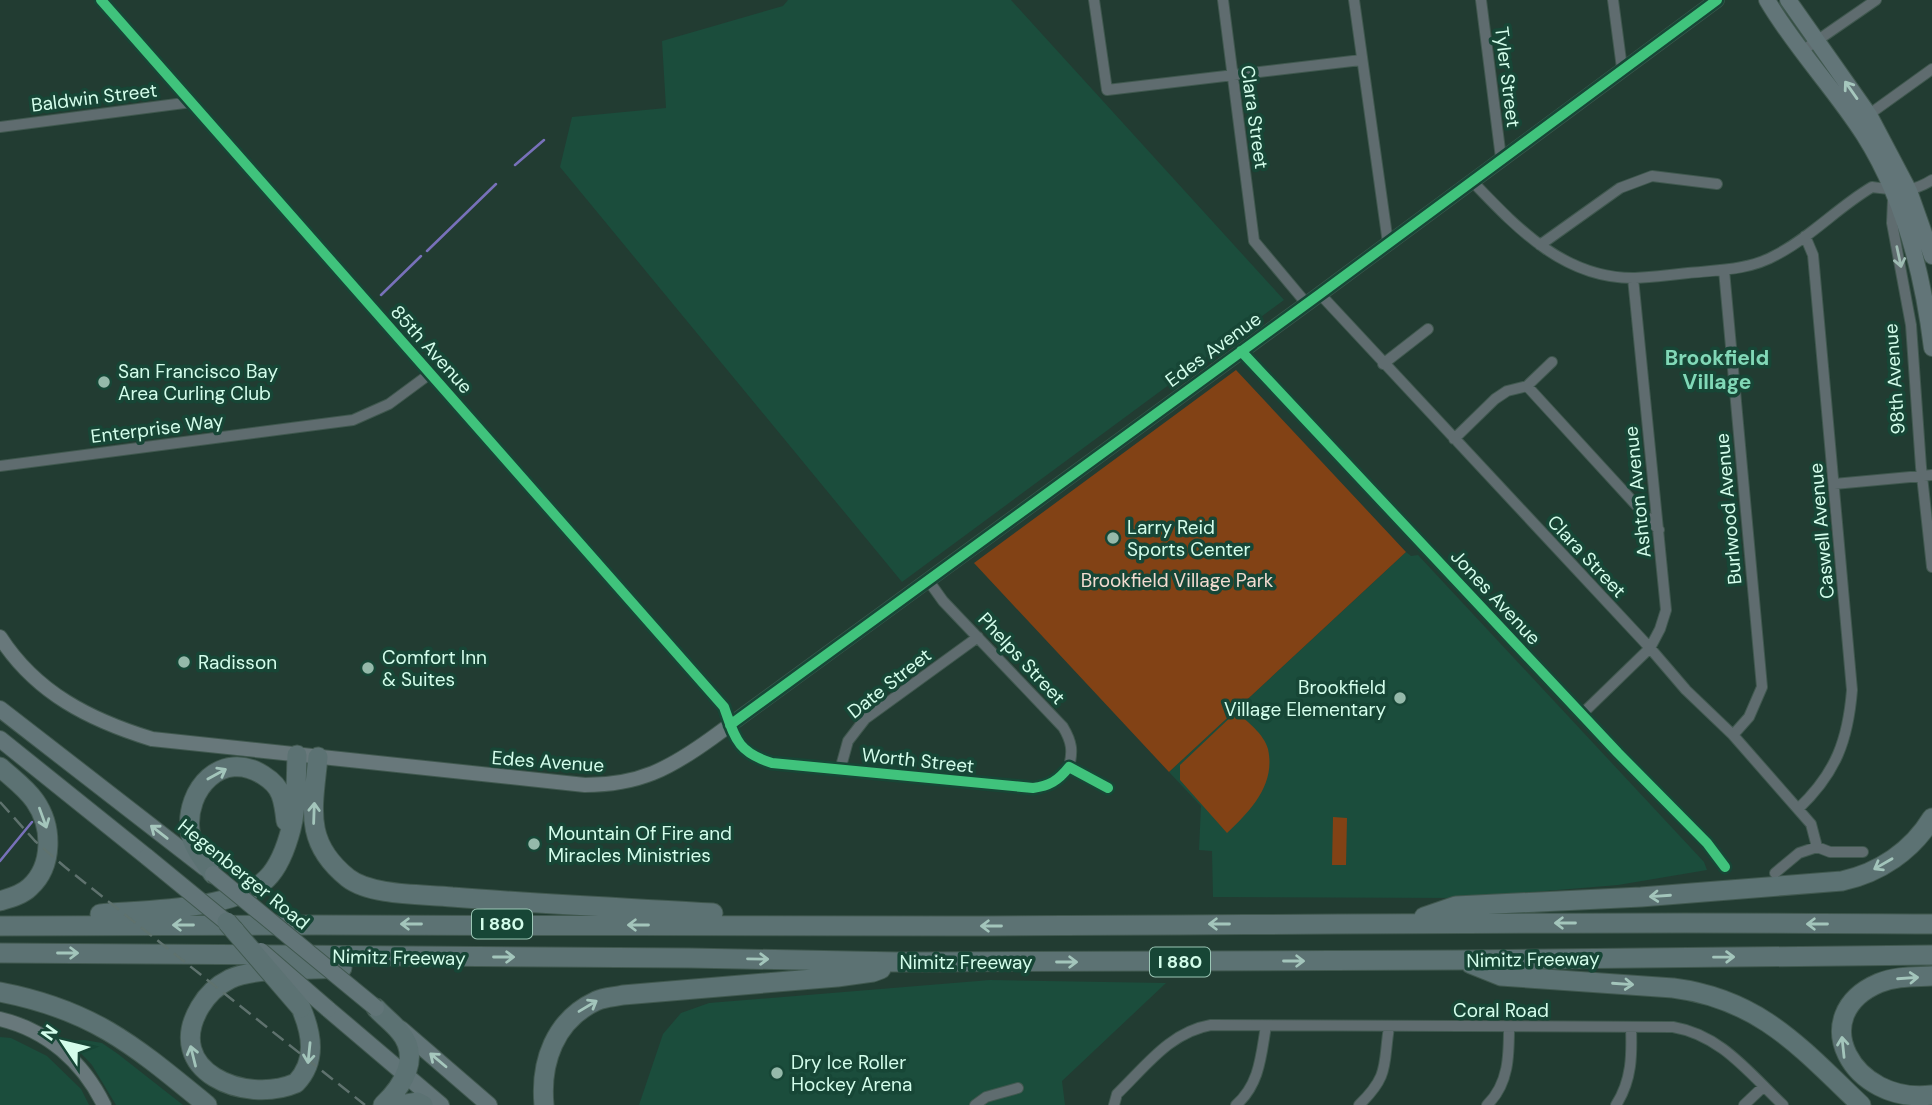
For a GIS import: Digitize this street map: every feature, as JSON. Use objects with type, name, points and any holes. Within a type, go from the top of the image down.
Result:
[{"type":"highway","points":[[53,926],[88,915],[184,907],[225,900],[247,892],[263,882],[275,869],[283,853],[294,815],[297,755]]},
{"type":"highway","points":[[318,757],[312,819],[315,835],[333,863],[348,878],[377,890],[485,900],[951,926]]},
{"type":"highway","points":[[0,767],[36,802],[46,821],[49,841],[46,860],[38,878],[27,889],[0,901]]},
{"type":"highway","points":[[213,874],[192,838],[190,811],[201,784],[227,768],[243,767],[258,771],[272,780],[281,793],[286,823],[283,853]]},
{"type":"highway","points":[[1410,922],[1455,906],[1655,896],[1842,881],[1864,874],[1895,858],[1913,842],[1932,818]]},
{"type":"highway","points":[[1885,924],[1932,911]]},
{"type":"highway","points":[[227,922],[301,1008],[309,1026],[311,1051],[308,1066],[299,1080],[286,1092],[271,1099],[239,1100],[213,1088],[195,1066],[191,1052],[190,1034],[194,1017],[203,1001],[216,988],[232,978],[267,972],[357,968],[412,957]]},
{"type":"highway","name":"Nimitz Freeway","points":[[0,926],[349,923],[951,926],[1410,922],[1932,925]]},
{"type":"highway","name":"Nimitz Freeway","points":[[0,953],[900,962],[1932,955]]},
{"type":"highway","points":[[1460,960],[1501,976],[1673,988],[1700,992],[1727,1001],[1754,1013],[1780,1030],[1861,1105]]},
{"type":"highway","points":[[544,1105],[542,1083],[553,1045],[561,1030],[575,1014],[598,1000],[623,995],[873,972],[900,962]]},
{"type":"highway","points":[[1932,976],[1888,980],[1867,990],[1848,1012],[1842,1033],[1842,1046],[1844,1058],[1854,1077],[1878,1097],[1909,1101],[1932,1095]]},
{"type":"highway","points":[[0,992],[43,1001],[97,1023],[135,1047],[207,1105]]},
{"type":"highway","points":[[376,1008],[401,1033],[408,1046],[410,1058],[407,1074],[383,1105]]},
{"type":"highway","points":[[399,1105],[416,1102],[423,1105]]},
{"type":"main road","name":"98th Avenue","points":[[1767,0],[1802,51],[1863,120]]},
{"type":"main road","name":"98th Avenue","points":[[1788,0],[1817,42],[1863,120],[1901,190],[1932,257]]},
{"type":"main road","name":"98th Avenue","points":[[1901,190],[1926,304],[1932,348]]},
{"type":"main road","name":"Hegenberger Road","points":[[0,709],[213,874],[489,1105]]},
{"type":"main road","points":[[0,739],[227,922],[441,1105]]},
{"type":"street","name":"85th Avenue","points":[[101,0],[724,707],[730,725]]},
{"type":"street","points":[[1094,0],[1107,90],[1361,60]]},
{"type":"street","name":"Clara Street","points":[[1223,0],[1254,241],[1306,303]]},
{"type":"street","points":[[1354,0],[1388,243]]},
{"type":"street","name":"Tyler Street","points":[[1481,0],[1501,158]]},
{"type":"street","points":[[1613,0],[1622,68]]},
{"type":"street","name":"Edes Avenue","points":[[0,637],[21,667],[38,683],[98,720],[152,739],[585,785],[612,785],[638,780],[684,758],[730,725],[1717,0]]},
{"type":"street","points":[[1802,51],[1876,0]]},
{"type":"street","points":[[1863,120],[1932,69]]},
{"type":"street","name":"Baldwin Street","points":[[0,127],[192,102]]},
{"type":"street","points":[[1539,245],[1620,188],[1652,176],[1717,184]]},
{"type":"street","points":[[1471,180],[1510,220],[1561,261],[1589,272],[1633,278],[1724,270],[1758,264],[1778,255],[1872,187],[1901,190],[1920,188],[1932,180]]},
{"type":"street","name":"98th Avenue","points":[[1901,190],[1892,223],[1912,325],[1927,475],[1932,567]]},
{"type":"street","name":"Caswell Avenue","points":[[1798,809],[1822,783],[1843,748],[1853,690],[1813,255],[1805,236]]},
{"type":"street","name":"Burlwood Avenue","points":[[1724,270],[1762,687],[1749,718],[1732,735]]},
{"type":"street","name":"Ashton Avenue","points":[[1583,714],[1650,648],[1666,610],[1633,278]]},
{"type":"street","name":"Clara Street","points":[[1320,294],[1686,690],[1732,735],[1811,824],[1817,847]]},
{"type":"street","points":[[1383,364],[1428,329]]},
{"type":"street","name":"Jones Avenue","points":[[1241,351],[1707,843],[1725,867]]},
{"type":"street","points":[[1454,439],[1495,399],[1507,391],[1527,386],[1552,362]]},
{"type":"street","name":"Enterprise Way","points":[[0,466],[353,420],[389,404],[431,373]]},
{"type":"street","points":[[1527,386],[1659,530]]},
{"type":"street","points":[[1835,484],[1927,475]]},
{"type":"street","name":"Phelps Street","points":[[928,580],[978,638],[1063,727],[1072,747],[1069,767]]},
{"type":"street","name":"Date Street","points":[[840,770],[848,741],[865,719],[978,638]]},
{"type":"street","name":"Worth Street","points":[[730,725],[735,740],[760,759],[772,763],[1032,788],[1047,786],[1059,779],[1069,767]]},
{"type":"street","points":[[1069,767],[1108,788]]},
{"type":"street","points":[[1775,873],[1799,853],[1817,847],[1830,852],[1863,852]]},
{"type":"street","points":[[0,1019],[38,1033],[67,1054],[89,1079],[104,1105]]},
{"type":"street","name":"Coral Road","points":[[1114,1105],[1117,1094],[1175,1038],[1192,1028],[1211,1025],[1673,1027],[1692,1030],[1708,1037],[1783,1105]]},
{"type":"street","points":[[1236,1105],[1253,1084],[1260,1066],[1266,1026]]},
{"type":"street","points":[[1359,1105],[1373,1091],[1384,1073],[1389,1027]]},
{"type":"street","points":[[1488,1105],[1505,1080],[1509,1059],[1509,1027]]},
{"type":"street","points":[[1616,1105],[1627,1085],[1632,1064],[1631,1027]]},
{"type":"street","points":[[1744,1105],[1763,1087]]},
{"type":"street","points":[[975,1105],[986,1097],[1018,1088]]},
{"type":"shaded area","points":[[788,0],[1011,0],[1284,300],[902,582],[560,167],[572,117],[666,108],[662,41],[783,6]]},
{"type":"shaded area","name":"Brookfield Village Elementary","points":[[1406,552],[1411,556],[1418,555],[1704,862],[1707,870],[1618,885],[1460,898],[1213,897],[1212,851],[1199,850],[1201,806],[1169,772]]},
{"type":"shaded area","points":[[990,980],[1166,983],[1062,1081],[1065,1105],[639,1105],[663,1034],[681,1013],[709,1003]]},
{"type":"shaded area","points":[[0,1037],[11,1038],[47,1056],[81,1089],[89,1105],[0,1105]]},
{"type":"shaded area","points":[[69,1041],[102,1043],[183,1105],[116,1105],[92,1065]]},
{"type":"green space","name":"Brookfield Village Park","points":[[1236,370],[1406,552],[1169,772],[974,563]]},
{"type":"green space","points":[[1236,712],[1263,738],[1268,749],[1269,762],[1265,786],[1244,816],[1227,833],[1180,780],[1180,765]]},
{"type":"green space","points":[[1333,817],[1347,818],[1346,865],[1332,865]]},
{"type":"waterway","points":[[515,165],[544,140]]},
{"type":"waterway","points":[[427,251],[496,184]]},
{"type":"waterway","points":[[381,295],[421,256]]},
{"type":"waterway","points":[[0,861],[32,822]]},
{"type":"railway","points":[[0,802],[35,841],[65,867],[365,1105]]},
{"type":"cycle path","points":[[101,0],[724,707],[735,735],[744,749],[772,763],[1033,788],[1053,782],[1069,767],[1108,788]]},
{"type":"cycle path","points":[[730,725],[1717,0]]},
{"type":"cycle path","points":[[1241,351],[1618,753],[1707,843],[1725,867]]},
{"type":"place","name":"San Francisco Bay Area Curling Club","points":[[104,382]]},
{"type":"place","name":"Larry Reid Sports Center","points":[[1113,538]]},
{"type":"place","name":"Radisson","points":[[184,662]]},
{"type":"place","name":"Comfort Inn & Suites","points":[[368,668]]},
{"type":"place","name":"Brookfield Village Elementary","points":[[1400,698]]},
{"type":"place","name":"Mountain Of Fire and Miracles Ministries","points":[[534,844]]},
{"type":"place","name":"Dry Ice Roller Hockey Arena","points":[[777,1073]]},
{"type":"district","name":"Brookfield Village","points":[[1717,370]]}]
